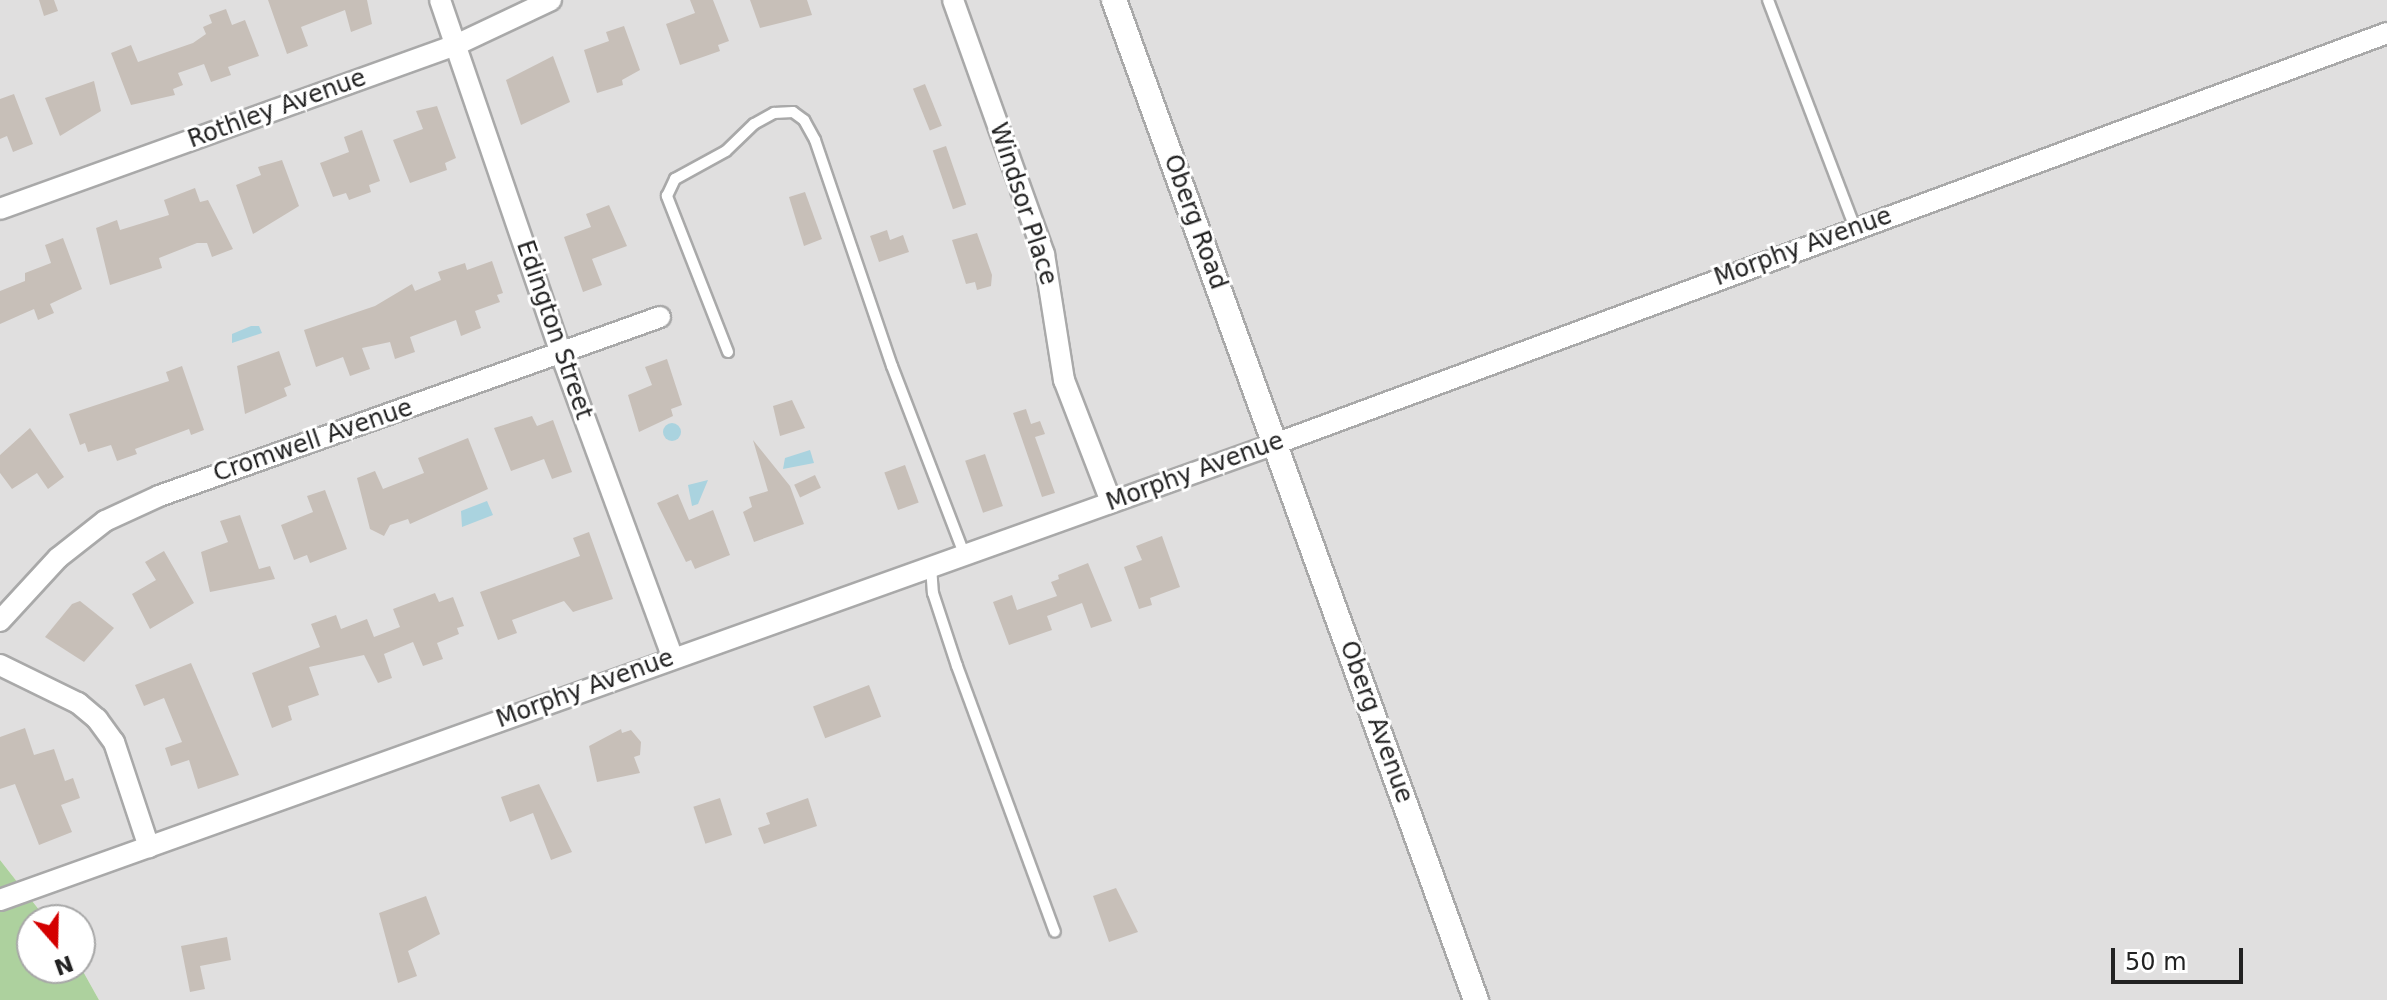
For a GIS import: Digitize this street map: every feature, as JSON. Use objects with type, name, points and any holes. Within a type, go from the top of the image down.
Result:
[{"type":"street","name":"Edington Street","points":[[440,0],[561,354],[673,658]]},
{"type":"street","name":"Rothley Avenue","points":[[0,209],[456,45],[551,0]]},
{"type":"street","name":"Windsor Place","points":[[953,0],[1044,254],[1064,380],[1111,502]]},
{"type":"street","name":"Oberg Road","points":[[1114,0],[1275,444]]},
{"type":"street","name":"Morphy Avenue","points":[[0,900],[1275,444],[2387,33]]},
{"type":"street","name":"Cromwell Avenue","points":[[0,621],[58,558],[105,521],[145,502],[660,317]]},
{"type":"street","name":"Oberg Avenue","points":[[1275,444],[1476,1000]]},
{"type":"street","points":[[0,665],[78,703],[97,719],[114,742],[149,847]]},
{"type":"lane","points":[[1768,0],[1855,228]]},
{"type":"lane","points":[[728,352],[667,196],[675,179],[692,165],[726,151],[754,124],[774,113],[793,112],[804,120],[815,140],[892,366],[964,554]]},
{"type":"lane","points":[[931,566],[933,593],[957,666],[1055,932]]},
{"type":"shaded area","points":[[0,0],[2387,0],[2387,1000],[99,1000],[90,984],[96,984],[96,904],[34,904],[0,860]]},
{"type":"green space","points":[[0,860],[34,904],[16,904],[16,984],[90,984],[99,1000],[0,1000]]},
{"type":"water","points":[[259,326],[262,333],[232,343],[232,334]]},
{"type":"water","points":[[672,423],[681,432],[672,441],[663,432]]},
{"type":"water","points":[[810,450],[814,463],[783,469],[785,458]]},
{"type":"water","points":[[708,480],[698,504],[692,506],[688,485]]},
{"type":"water","points":[[487,501],[493,515],[462,527],[461,511]]},
{"type":"building","points":[[39,0],[54,0],[58,11],[44,16]]},
{"type":"building","points":[[268,0],[367,0],[372,24],[351,32],[345,10],[301,27],[308,46],[287,54]]},
{"type":"building","points":[[690,0],[713,0],[729,41],[718,45],[720,51],[680,65],[666,24],[695,13]]},
{"type":"building","points":[[750,0],[807,0],[812,15],[760,28]]},
{"type":"building","points":[[226,9],[232,25],[245,20],[259,56],[228,67],[231,75],[211,82],[204,64],[178,73],[183,85],[173,89],[175,95],[131,105],[111,53],[131,45],[138,62],[193,43],[206,34],[203,27],[212,23],[209,15]]},
{"type":"building","points":[[624,26],[640,70],[622,80],[623,85],[597,93],[584,50],[609,41],[606,32]]},
{"type":"building","points":[[553,56],[570,102],[521,125],[506,80]]},
{"type":"building","points":[[94,81],[101,111],[60,136],[45,98]]},
{"type":"building","points":[[925,84],[942,126],[930,131],[913,89]]},
{"type":"building","points":[[14,94],[33,144],[13,152],[7,136],[0,139],[0,99]]},
{"type":"building","points":[[437,106],[456,158],[445,163],[447,170],[410,183],[393,140],[423,129],[416,111]]},
{"type":"building","points":[[362,130],[380,181],[369,185],[371,192],[349,200],[346,193],[333,197],[320,163],[349,152],[344,137]]},
{"type":"building","points":[[946,146],[966,205],[953,209],[933,151]]},
{"type":"building","points":[[282,160],[299,206],[253,234],[236,185],[261,175],[258,167]]},
{"type":"building","points":[[195,188],[200,202],[208,200],[233,249],[212,257],[207,243],[197,243],[159,258],[162,268],[110,285],[96,228],[117,220],[120,230],[169,215],[164,200]]},
{"type":"building","points":[[805,192],[822,239],[804,246],[789,197]]},
{"type":"building","points":[[609,205],[627,246],[592,259],[602,285],[583,292],[564,237],[591,227],[586,214]]},
{"type":"building","points":[[887,230],[890,240],[903,235],[909,252],[879,262],[870,236]]},
{"type":"building","points":[[977,233],[992,275],[991,286],[977,290],[975,282],[966,284],[952,240]]},
{"type":"building","points":[[63,238],[82,289],[50,304],[54,313],[38,320],[34,309],[0,324],[0,291],[25,281],[25,273],[51,263],[45,245]]},
{"type":"building","points":[[492,261],[503,293],[497,295],[500,302],[475,311],[481,328],[461,336],[456,320],[410,337],[415,352],[395,359],[390,342],[362,348],[370,369],[350,376],[343,357],[316,367],[304,330],[375,306],[412,284],[415,291],[441,280],[438,272],[465,263],[467,270]]},
{"type":"building","points":[[279,351],[291,385],[284,388],[287,396],[245,414],[237,366]]},
{"type":"building","points":[[667,359],[682,405],[671,409],[673,416],[639,432],[628,395],[652,385],[645,367]]},
{"type":"building","points":[[182,366],[204,430],[191,435],[189,429],[135,449],[137,454],[117,461],[111,445],[88,452],[85,443],[80,445],[69,414],[169,381],[166,372]]},
{"type":"building","points":[[792,400],[805,428],[780,436],[773,406]]},
{"type":"building","points":[[1026,409],[1031,424],[1040,421],[1045,434],[1035,437],[1055,493],[1042,497],[1013,413]]},
{"type":"building","points":[[532,416],[537,426],[553,420],[572,472],[552,479],[544,459],[511,471],[494,428]]},
{"type":"building","points":[[30,428],[64,477],[48,489],[37,473],[12,489],[0,473],[0,455]]},
{"type":"building","points":[[468,438],[488,489],[410,524],[408,519],[390,525],[384,536],[370,529],[357,478],[375,471],[383,489],[424,473],[418,458]]},
{"type":"building","points":[[753,440],[790,486],[804,524],[754,542],[743,512],[752,507],[749,497],[768,491]]},
{"type":"building","points":[[985,454],[1003,506],[983,513],[965,461]]},
{"type":"building","points":[[905,465],[919,503],[898,510],[884,473]]},
{"type":"building","points":[[815,475],[821,488],[800,497],[794,485]]},
{"type":"building","points":[[325,490],[347,549],[310,563],[307,555],[294,560],[281,525],[313,512],[307,496]]},
{"type":"building","points":[[678,494],[689,520],[713,510],[730,555],[695,569],[691,560],[686,562],[657,503]]},
{"type":"building","points":[[240,515],[259,569],[270,566],[275,579],[210,592],[201,552],[228,542],[220,521]]},
{"type":"building","points":[[589,532],[613,599],[573,612],[564,601],[512,620],[517,633],[498,640],[480,592],[580,556],[573,538]]},
{"type":"building","points":[[1162,536],[1180,587],[1150,598],[1152,605],[1139,609],[1124,567],[1142,560],[1136,546]]},
{"type":"building","points":[[164,551],[194,603],[150,629],[132,594],[156,580],[145,562]]},
{"type":"building","points":[[1088,563],[1112,621],[1091,628],[1082,603],[1047,616],[1052,630],[1009,645],[993,602],[1012,595],[1017,610],[1057,596],[1051,582],[1059,579],[1058,575]]},
{"type":"building","points":[[435,593],[439,602],[453,597],[464,626],[457,628],[459,634],[437,643],[443,659],[423,666],[413,642],[384,654],[392,678],[378,683],[364,655],[309,667],[319,695],[288,706],[292,720],[272,728],[252,673],[320,647],[311,624],[336,615],[341,629],[367,619],[374,637],[400,627],[393,609]]},
{"type":"building","points":[[80,601],[114,628],[84,662],[45,637],[72,604]]},
{"type":"building","points":[[191,663],[239,775],[198,789],[189,760],[171,766],[165,748],[182,742],[164,698],[144,706],[135,685]]},
{"type":"building","points":[[869,685],[881,717],[825,738],[813,707]]},
{"type":"building","points":[[25,728],[34,755],[54,749],[65,781],[73,778],[80,798],[61,805],[72,832],[39,845],[15,784],[0,789],[0,737]]},
{"type":"building","points":[[621,729],[622,733],[631,730],[641,742],[640,755],[634,757],[640,773],[597,782],[589,746]]},
{"type":"building","points":[[539,784],[572,852],[551,860],[533,813],[510,822],[501,797]]},
{"type":"building","points":[[720,798],[732,835],[705,844],[693,807]]},
{"type":"building","points":[[808,798],[817,826],[764,844],[758,828],[770,824],[766,813]]},
{"type":"building","points":[[1116,888],[1138,932],[1109,942],[1093,896]]},
{"type":"building","points":[[426,896],[440,934],[408,951],[417,976],[398,983],[379,913]]},
{"type":"building","points":[[227,937],[231,960],[200,966],[205,989],[190,992],[181,946]]}]
